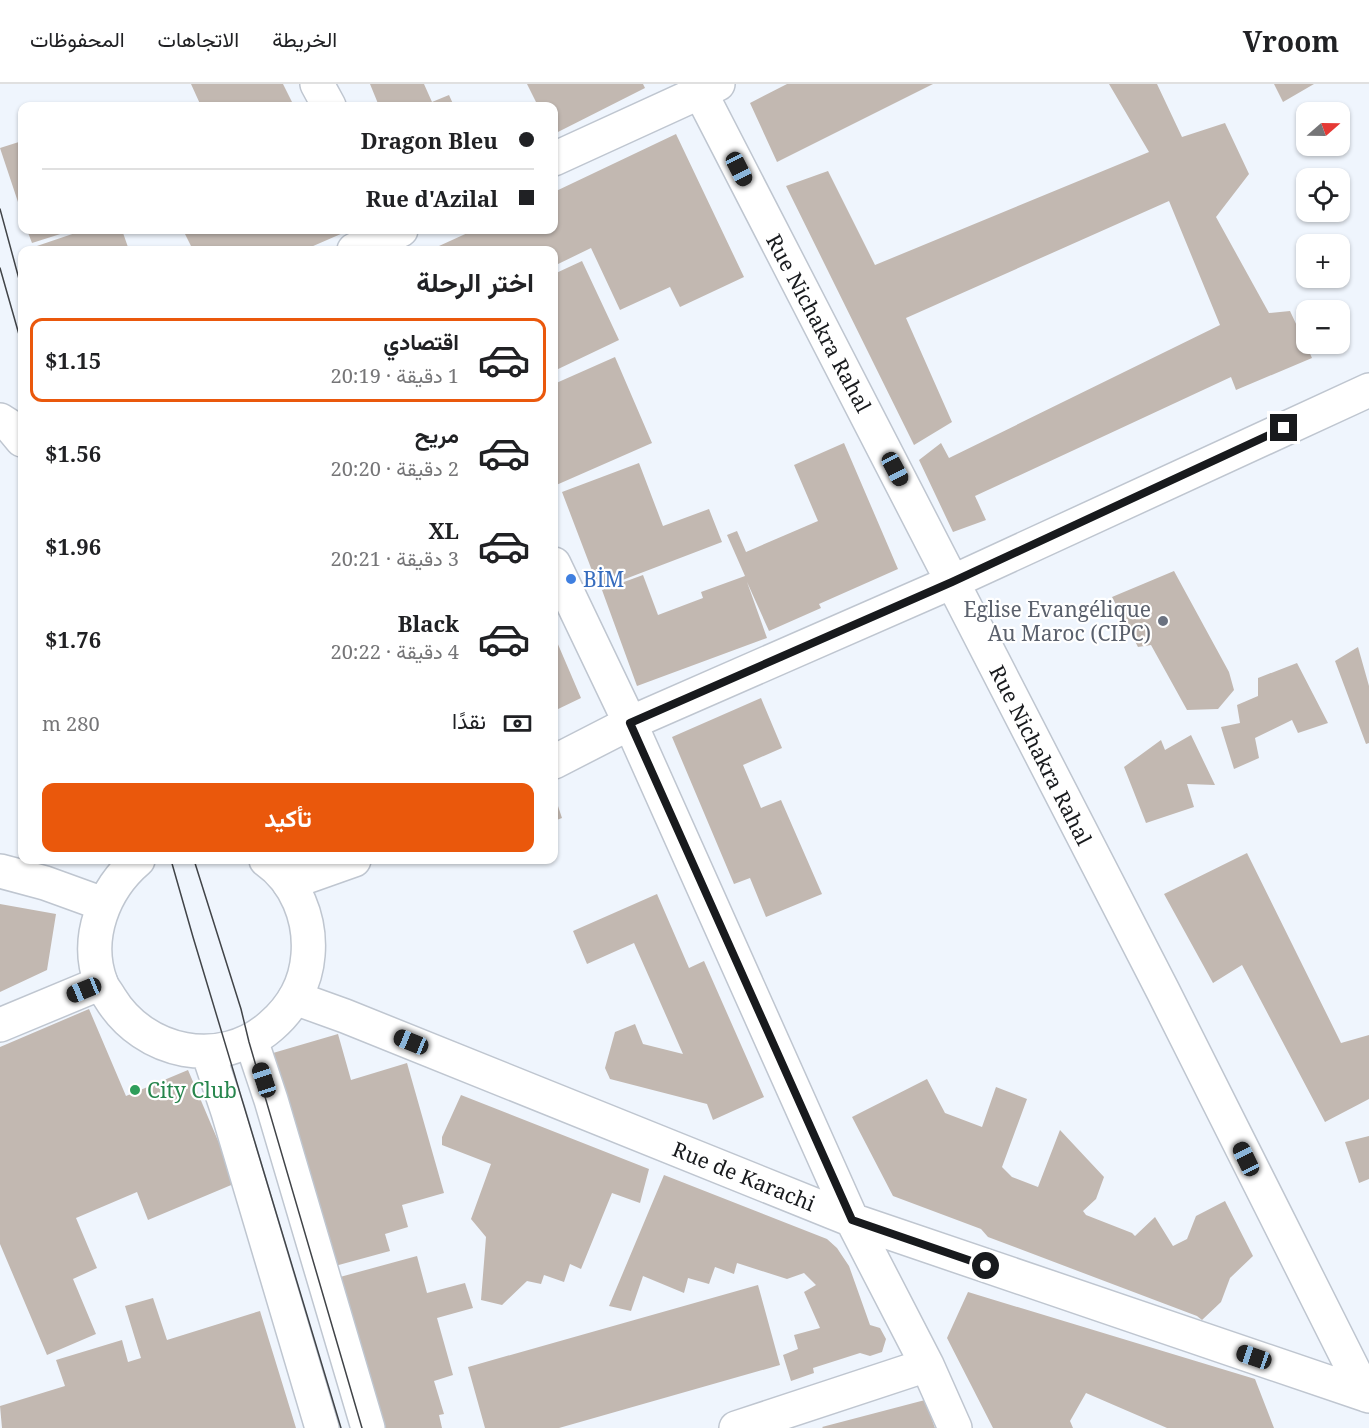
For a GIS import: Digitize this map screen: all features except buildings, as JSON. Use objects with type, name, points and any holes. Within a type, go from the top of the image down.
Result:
[{"type":"street","points":[[317,84],[327,102]]},
{"type":"street","points":[[558,157],[705,87]]},
{"type":"street","name":"Rue Nichakra Rahal","points":[[705,87],[952,582],[1163,991],[1367,1396]]},
{"type":"street","points":[[366,246],[398,235]]},
{"type":"street","points":[[558,760],[630,723],[952,582],[1369,390]]},
{"type":"street","points":[[0,420],[12,427],[18,435]]},
{"type":"street","points":[[558,572],[630,723],[852,1220],[927,1365],[955,1428]]},
{"type":"street","points":[[134,864],[116,881],[103,904],[95,948],[101,983],[116,1008],[141,1033],[156,1042],[190,1052],[208,1052],[238,1046],[251,1040],[276,1022],[295,998],[306,969],[308,938],[305,917],[289,883],[270,864]]},
{"type":"street","points":[[289,883],[343,864]]},
{"type":"street","points":[[0,871],[45,883],[103,904]]},
{"type":"street","points":[[0,1025],[101,983]]},
{"type":"street","name":"Rue de Karachi","points":[[295,998],[356,1020],[852,1220],[1367,1396]]},
{"type":"street","points":[[251,1040],[271,1100],[368,1428]]},
{"type":"street","points":[[208,1052],[322,1428]]},
{"type":"street","points":[[736,1428],[927,1365]]},
{"type":"tram line","points":[[0,209],[18,275]]},
{"type":"tram line","points":[[0,268],[18,331]]},
{"type":"tram line","points":[[172,864],[341,1428]]},
{"type":"tram line","points":[[195,864],[241,1009],[362,1428]]},
{"type":"place","name":"BİM","points":[[571,579]]},
{"type":"place","name":"Eglise Evangélique Au Maroc (CIPC)","points":[[1163,621]]},
{"type":"place","name":"City Club","points":[[135,1090]]},
{"type":"route","points":[[986,1266],[852,1220],[630,723],[952,582],[1284,428]]}]
